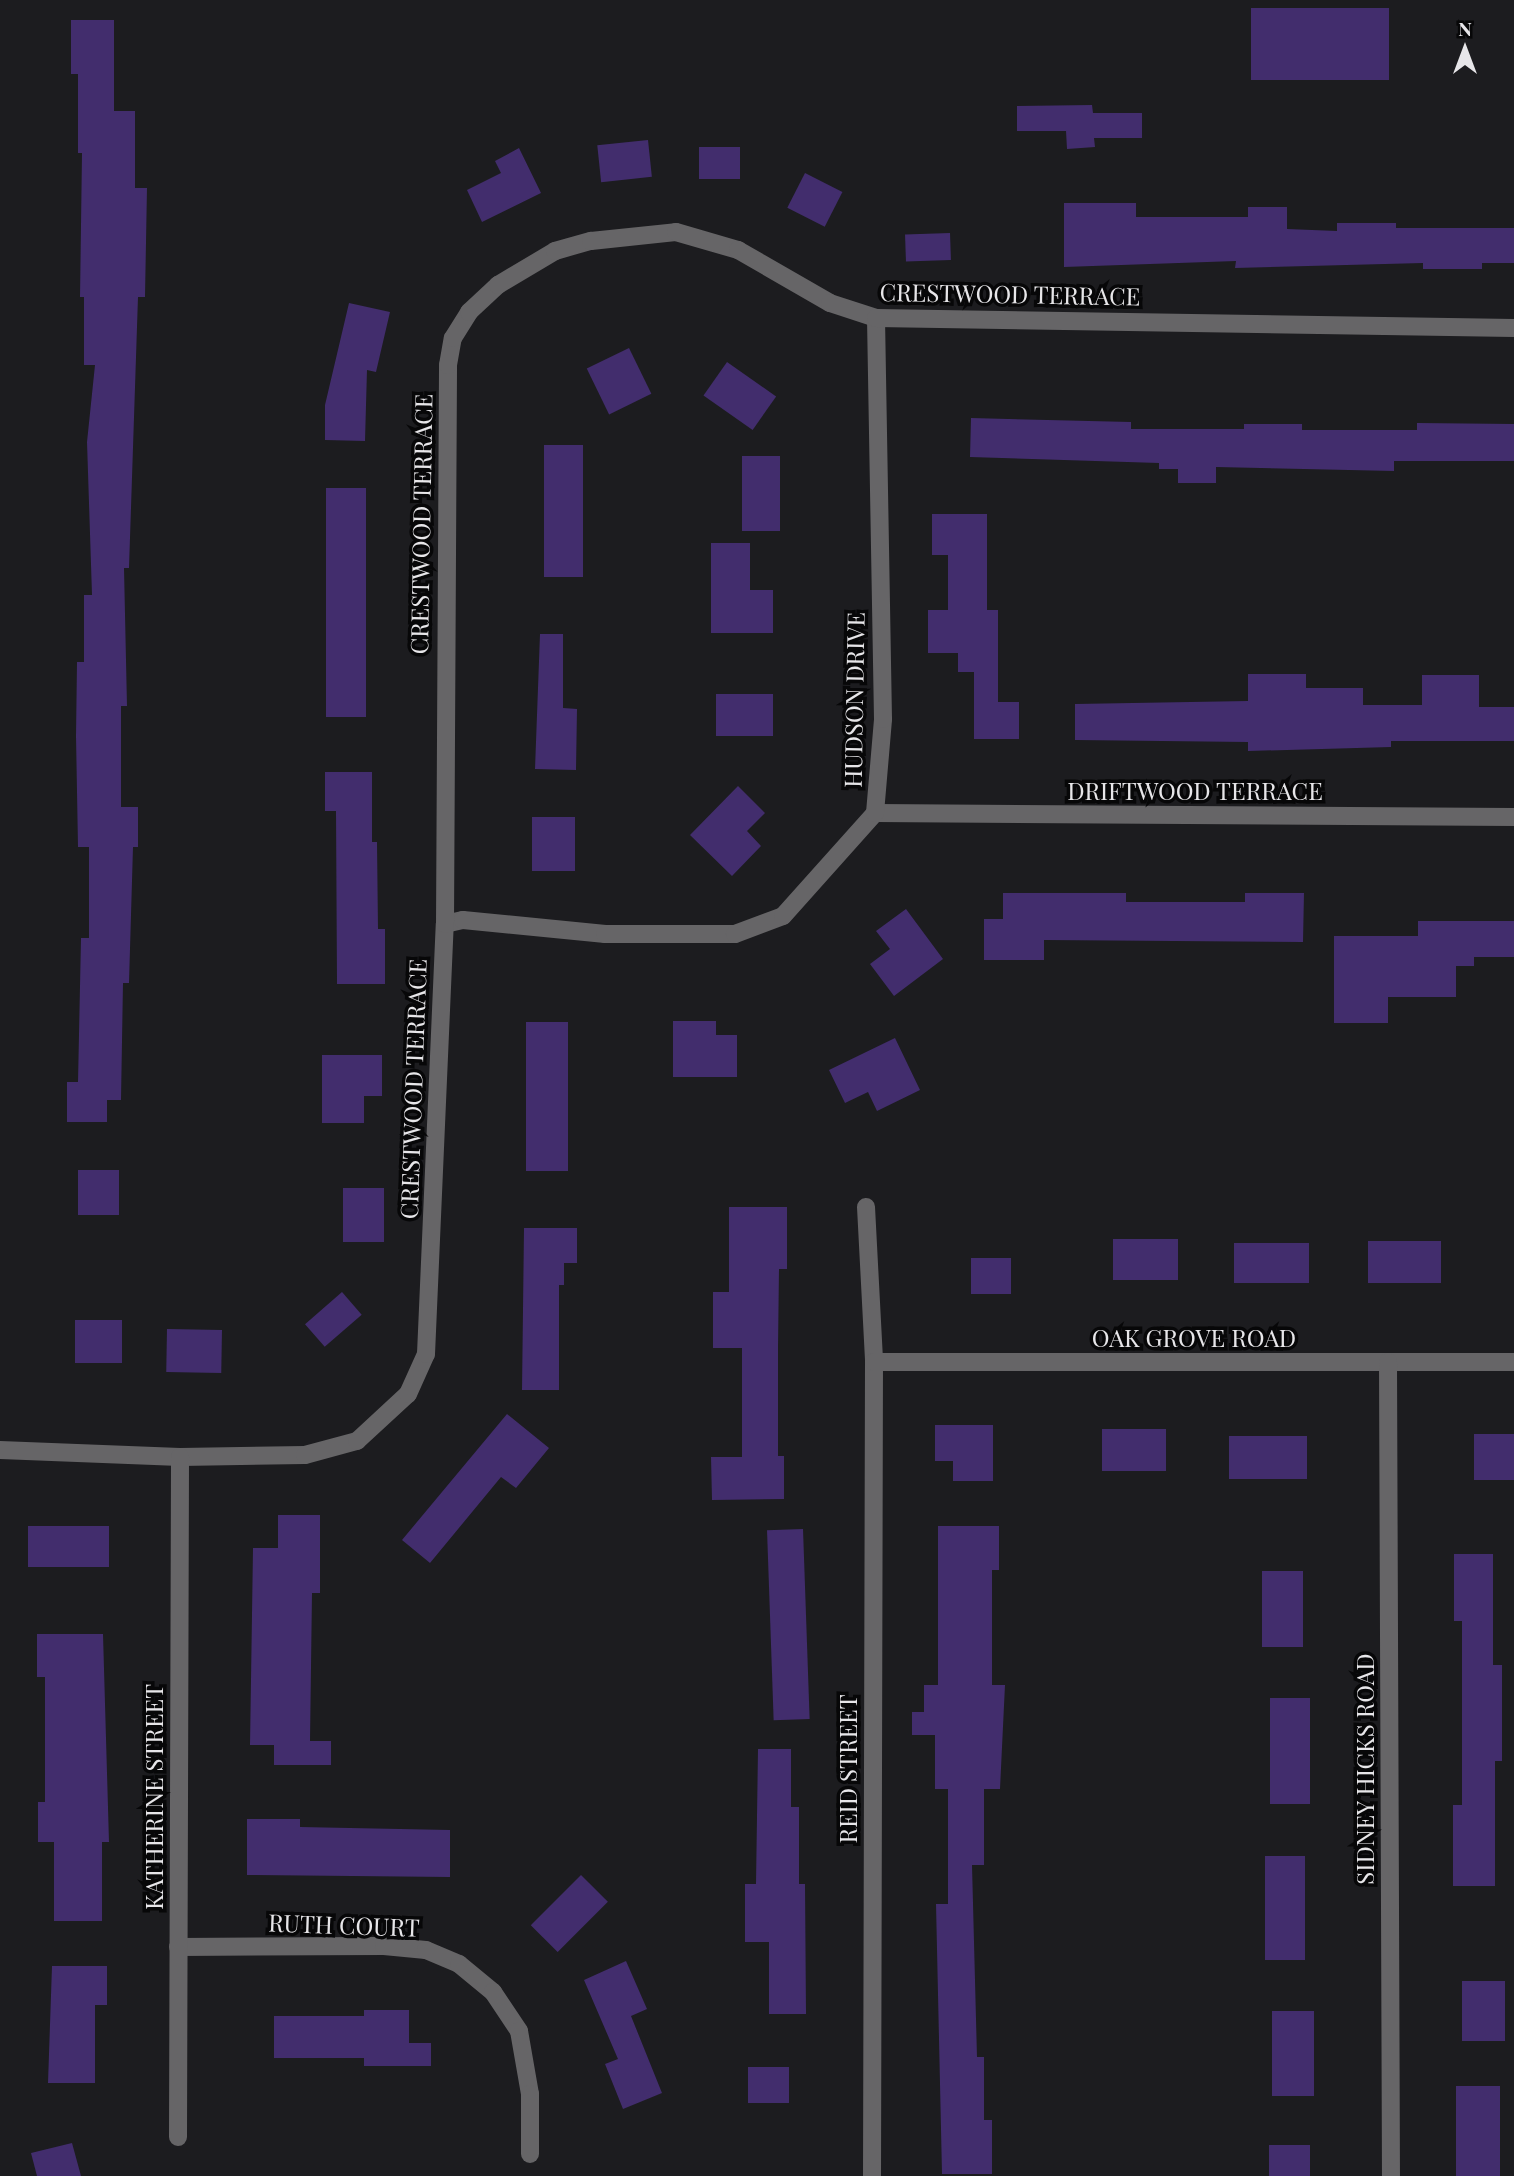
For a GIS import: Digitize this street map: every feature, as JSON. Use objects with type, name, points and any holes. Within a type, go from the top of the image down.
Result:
[{"type":"street","name":"CRESTWOOD TERRACE","points":[[0,1450],[180,1457],[305,1455],[357,1441],[408,1394],[426,1354],[445,924],[442,880],[448,365],[453,338],[469,312],[498,285],[555,251],[591,241],[676,232],[738,250],[830,303],[876,318],[1514,328]]},
{"type":"street","name":"HUDSON DRIVE","points":[[445,924],[463,920],[605,934],[735,934],[783,916],[875,813],[883,719],[876,318]]},
{"type":"street","name":"DRIFTWOOD TERRACE","points":[[875,813],[1514,817]]},
{"type":"street","name":"REID STREET","points":[[866,1207],[874,1362],[872,2176]]},
{"type":"street","name":"OAK GROVE ROAD","points":[[874,1362],[1514,1362]]},
{"type":"street","name":"SIDNEY HICKS ROAD","points":[[1388,1362],[1391,2176]]},
{"type":"street","name":"KATHERINE STREET","points":[[178,2137],[180,1457]]},
{"type":"street","name":"RUTH COURT","points":[[178,1947],[384,1946],[426,1950],[459,1964],[493,1992],[519,2032],[530,2094],[530,2154]]},
{"type":"building","points":[[1251,8],[1389,8],[1389,80],[1251,80]]},
{"type":"building","points":[[71,20],[114,20],[114,111],[135,111],[135,188],[147,188],[145,297],[138,297],[129,568],[124,568],[127,706],[121,706],[121,807],[138,807],[138,847],[133,847],[129,983],[123,983],[121,1100],[107,1100],[107,1122],[67,1122],[67,1082],[78,1082],[81,938],[89,938],[89,847],[78,847],[76,736],[77,662],[84,662],[84,595],[92,595],[87,442],[95,365],[84,365],[84,297],[80,297],[82,153],[78,153],[78,74],[71,74]]},
{"type":"building","points":[[1092,105],[1093,113],[1142,113],[1142,138],[1094,138],[1095,147],[1067,149],[1066,131],[1017,131],[1017,106]]},
{"type":"building","points":[[648,140],[652,177],[601,182],[597,145]]},
{"type":"building","points":[[699,147],[740,147],[740,179],[699,179]]},
{"type":"building","points":[[519,148],[541,193],[482,222],[467,190],[501,173],[495,161]]},
{"type":"building","points":[[805,173],[842,192],[825,227],[787,208]]},
{"type":"building","points":[[1064,203],[1136,203],[1136,217],[1248,217],[1248,207],[1287,207],[1287,229],[1337,231],[1337,223],[1396,223],[1396,228],[1514,228],[1514,263],[1482,263],[1482,269],[1423,269],[1423,263],[1235,268],[1236,261],[1064,267]]},
{"type":"building","points":[[950,233],[951,260],[906,262],[905,235]]},
{"type":"building","points":[[349,303],[390,312],[376,372],[367,370],[365,441],[325,440],[325,405]]},
{"type":"building","points":[[629,348],[651,394],[609,414],[587,369]]},
{"type":"building","points":[[727,362],[776,396],[753,430],[703,396]]},
{"type":"building","points":[[971,418],[1131,422],[1131,429],[1244,429],[1244,424],[1302,424],[1302,430],[1417,430],[1417,423],[1514,424],[1514,461],[1394,461],[1394,471],[1216,467],[1216,483],[1178,483],[1178,469],[1159,469],[1159,463],[970,457]]},
{"type":"building","points":[[544,445],[583,445],[583,577],[544,577]]},
{"type":"building","points":[[742,456],[780,456],[780,531],[742,531]]},
{"type":"building","points":[[326,488],[366,488],[366,717],[326,717]]},
{"type":"building","points":[[932,514],[987,514],[987,610],[998,610],[998,702],[1019,702],[1019,739],[974,739],[974,672],[958,672],[958,653],[928,653],[928,610],[948,610],[948,555],[932,555]]},
{"type":"building","points":[[711,543],[750,543],[750,590],[773,590],[773,633],[711,633]]},
{"type":"building","points":[[540,634],[563,634],[563,708],[577,709],[576,770],[535,769]]},
{"type":"building","points":[[1248,674],[1306,674],[1306,688],[1363,688],[1363,705],[1422,705],[1422,675],[1479,675],[1479,707],[1514,707],[1514,741],[1391,741],[1391,747],[1248,751],[1248,742],[1075,740],[1075,704],[1248,701]]},
{"type":"building","points":[[716,694],[773,694],[773,736],[716,736]]},
{"type":"building","points":[[325,772],[372,772],[372,842],[377,842],[378,929],[385,929],[385,984],[337,984],[336,811],[325,811]]},
{"type":"building","points":[[738,786],[765,813],[747,831],[761,846],[732,876],[690,835]]},
{"type":"building","points":[[532,817],[575,817],[575,871],[532,871]]},
{"type":"building","points":[[1003,893],[1126,893],[1126,902],[1245,902],[1245,893],[1304,893],[1303,942],[1044,940],[1044,960],[984,960],[984,919],[1003,919]]},
{"type":"building","points":[[906,909],[943,959],[894,996],[870,964],[890,949],[876,931]]},
{"type":"building","points":[[1418,921],[1514,921],[1514,957],[1474,957],[1474,966],[1456,966],[1456,997],[1388,997],[1388,1023],[1334,1023],[1334,936],[1418,936]]},
{"type":"building","points":[[673,1021],[716,1021],[716,1035],[737,1035],[737,1077],[673,1077]]},
{"type":"building","points":[[526,1022],[568,1022],[568,1171],[526,1171]]},
{"type":"building","points":[[895,1038],[920,1090],[877,1111],[868,1092],[845,1103],[829,1070]]},
{"type":"building","points":[[322,1055],[382,1055],[382,1096],[364,1096],[364,1123],[322,1123]]},
{"type":"building","points":[[78,1170],[119,1170],[119,1215],[78,1215]]},
{"type":"building","points":[[343,1188],[384,1188],[384,1242],[343,1242]]},
{"type":"building","points":[[729,1207],[787,1207],[787,1269],[779,1269],[778,1348],[778,1456],[784,1456],[784,1499],[712,1500],[711,1457],[742,1457],[742,1348],[713,1348],[713,1292],[729,1292]]},
{"type":"building","points":[[524,1228],[577,1228],[577,1263],[564,1263],[564,1285],[559,1285],[559,1390],[522,1390]]},
{"type":"building","points":[[1113,1239],[1178,1239],[1178,1280],[1113,1280]]},
{"type":"building","points":[[1368,1241],[1441,1241],[1441,1283],[1368,1283]]},
{"type":"building","points":[[1234,1243],[1309,1243],[1309,1283],[1234,1283]]},
{"type":"building","points":[[971,1258],[1011,1258],[1011,1294],[971,1294]]},
{"type":"building","points":[[342,1292],[362,1315],[325,1347],[305,1324]]},
{"type":"building","points":[[75,1320],[122,1320],[122,1363],[75,1363]]},
{"type":"building","points":[[167,1329],[222,1330],[221,1373],[166,1372]]},
{"type":"building","points":[[507,1414],[549,1448],[516,1488],[501,1477],[430,1563],[402,1540]]},
{"type":"building","points":[[935,1425],[993,1425],[993,1481],[953,1481],[953,1461],[935,1461]]},
{"type":"building","points":[[1102,1429],[1166,1429],[1166,1471],[1102,1471]]},
{"type":"building","points":[[1474,1434],[1514,1434],[1514,1480],[1474,1480]]},
{"type":"building","points":[[1229,1436],[1307,1436],[1307,1479],[1229,1479]]},
{"type":"building","points":[[278,1515],[320,1515],[320,1593],[312,1593],[310,1741],[331,1741],[331,1765],[274,1765],[274,1745],[250,1745],[253,1548],[278,1548]]},
{"type":"building","points":[[28,1526],[109,1526],[109,1567],[28,1567]]},
{"type":"building","points":[[938,1526],[999,1526],[999,1570],[992,1570],[992,1685],[1005,1685],[1000,1789],[984,1789],[984,1865],[972,1865],[977,2057],[984,2057],[984,2120],[992,2120],[992,2174],[942,2174],[936,1904],[948,1904],[948,1789],[935,1789],[935,1735],[912,1735],[912,1712],[924,1712],[924,1685],[938,1685]]},
{"type":"building","points":[[803,1529],[810,1719],[774,1720],[767,1530]]},
{"type":"building","points":[[1454,1554],[1493,1554],[1493,1665],[1502,1665],[1502,1761],[1495,1761],[1495,1886],[1453,1886],[1453,1805],[1462,1805],[1462,1621],[1454,1621]]},
{"type":"building","points":[[1262,1571],[1303,1571],[1303,1647],[1262,1647]]},
{"type":"building","points":[[37,1634],[103,1634],[109,1842],[102,1842],[102,1921],[54,1921],[54,1842],[38,1842],[38,1802],[45,1802],[45,1677],[37,1677]]},
{"type":"building","points":[[1270,1698],[1310,1698],[1310,1804],[1270,1804]]},
{"type":"building","points":[[758,1749],[791,1749],[791,1807],[799,1807],[799,1884],[805,1884],[806,2014],[769,2014],[769,1942],[745,1942],[745,1884],[756,1884]]},
{"type":"building","points":[[247,1819],[300,1819],[300,1827],[450,1830],[450,1877],[247,1875]]},
{"type":"building","points":[[1265,1856],[1305,1856],[1305,1960],[1265,1960]]},
{"type":"building","points":[[581,1875],[608,1902],[558,1952],[531,1925]]},
{"type":"building","points":[[626,1961],[647,2009],[631,2016],[662,2093],[623,2109],[605,2064],[618,2059],[584,1980]]},
{"type":"building","points":[[52,1966],[107,1966],[107,2005],[95,2005],[95,2083],[48,2083]]},
{"type":"building","points":[[1462,1981],[1505,1981],[1505,2041],[1462,2041]]},
{"type":"building","points":[[364,2010],[409,2010],[409,2043],[431,2043],[431,2066],[364,2066],[364,2058],[274,2058],[274,2016],[364,2016]]},
{"type":"building","points":[[1272,2011],[1314,2011],[1314,2096],[1272,2096]]},
{"type":"building","points":[[748,2067],[789,2067],[789,2103],[748,2103]]},
{"type":"building","points":[[1456,2086],[1500,2086],[1500,2176],[1456,2176]]},
{"type":"building","points":[[72,2143],[81,2176],[37,2176],[31,2153]]},
{"type":"building","points":[[1269,2145],[1310,2145],[1310,2176],[1269,2176]]}]
